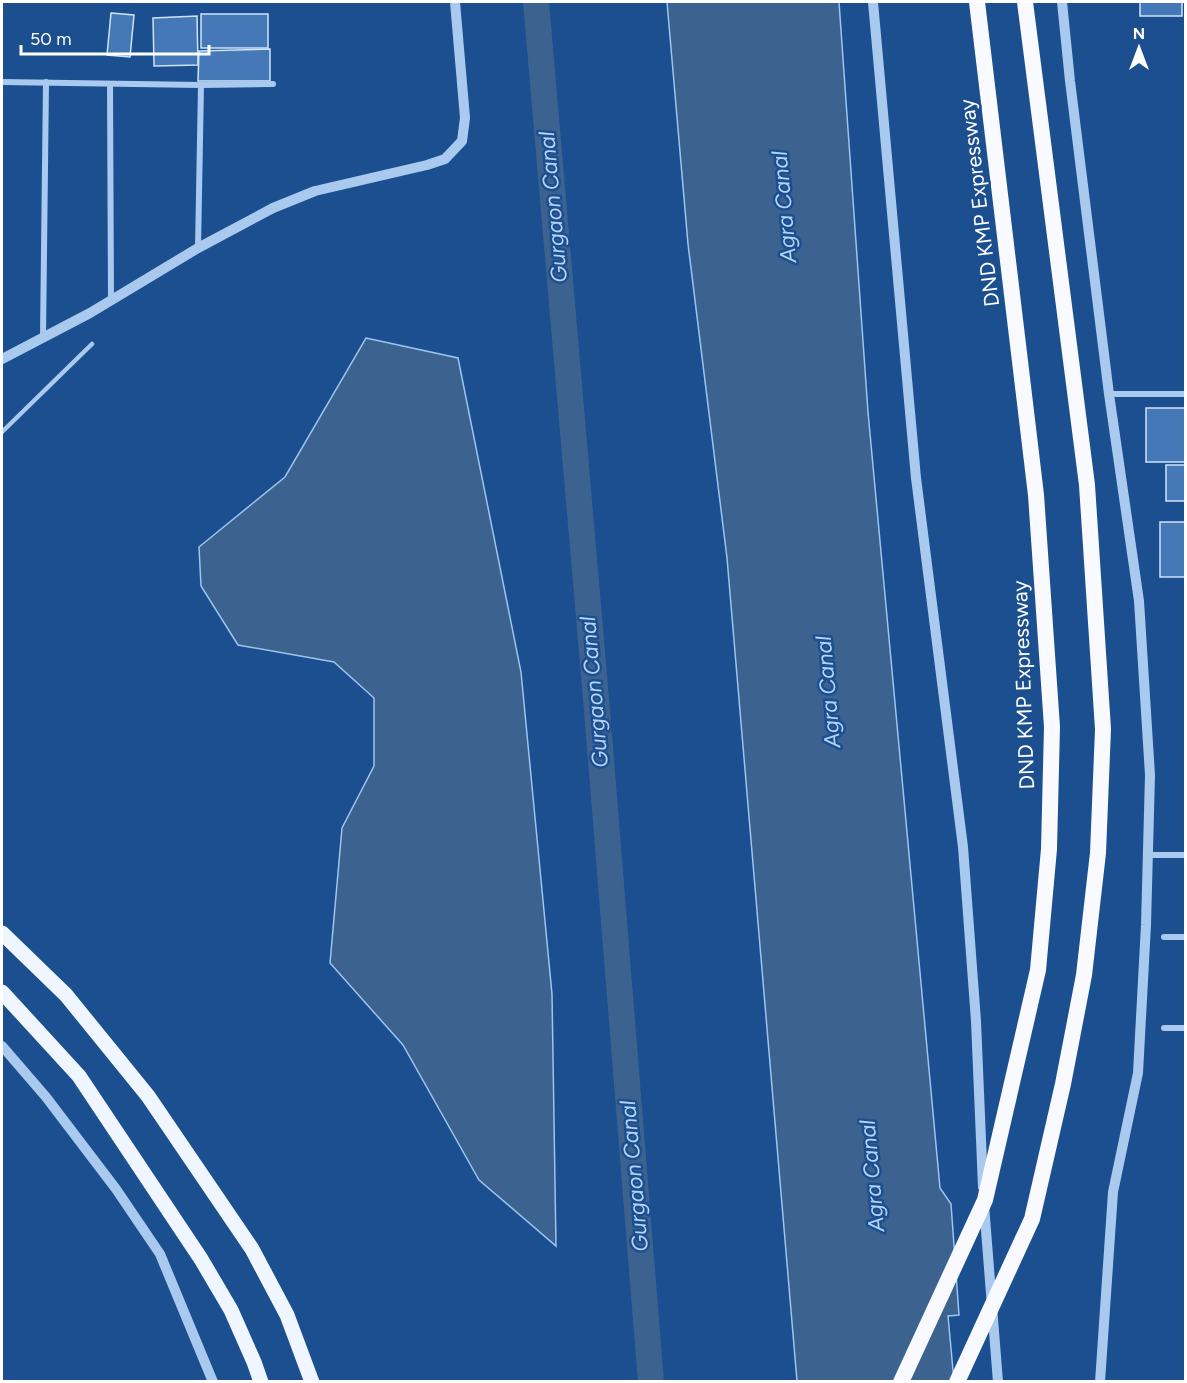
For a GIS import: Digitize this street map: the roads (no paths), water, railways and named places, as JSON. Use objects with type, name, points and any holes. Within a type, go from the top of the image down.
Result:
[{"type":"highway","name":"DND KMP Expressway","points":[[901,1382],[985,1200],[1038,970],[1049,849],[1052,727],[1036,495],[977,2]]},
{"type":"highway","points":[[957,1382],[1032,1218],[1063,1083],[1084,975],[1098,853],[1102,729],[1087,485],[1025,2]]},
{"type":"main road","points":[[2,933],[66,995],[148,1096],[252,1249],[287,1315],[312,1382]]},
{"type":"main road","points":[[2,992],[79,1076],[201,1259],[231,1310],[261,1382]]},
{"type":"street","points":[[2,359],[273,208],[315,191],[445,159],[462,141],[465,118],[455,2]]},
{"type":"street","points":[[873,2],[916,478],[963,848],[976,1021],[984,1198],[998,1382]]},
{"type":"street","points":[[1062,2],[1109,394],[1139,601],[1150,775],[1146,925],[1138,1073],[1113,1192],[1100,1382]]},
{"type":"street","points":[[2,82],[201,86],[273,84]]},
{"type":"street","points":[[43,337],[46,82]]},
{"type":"street","points":[[110,84],[111,300]]},
{"type":"street","points":[[198,248],[201,86]]},
{"type":"street","points":[[1109,394],[1185,394]]},
{"type":"street","points":[[1148,855],[1185,855]]},
{"type":"street","points":[[1164,937],[1185,938]]},
{"type":"street","points":[[1164,1028],[1185,1028]]},
{"type":"street","points":[[2,1046],[46,1097],[116,1189],[160,1254],[213,1382]]},
{"type":"lane","points":[[2,432],[92,344]]},
{"type":"water","name":"Agra Canal","points":[[667,2],[839,2],[868,412],[940,1188],[951,1204],[959,1315],[948,1316],[954,1381],[797,1381],[727,558],[688,244]]},
{"type":"water","points":[[366,338],[458,358],[521,672],[552,994],[556,1246],[479,1180],[403,1045],[330,963],[342,828],[374,766],[374,698],[334,662],[238,645],[201,586],[199,547],[285,477]]},
{"type":"waterway","name":"Gurgaon Canal","points":[[536,2],[597,710],[651,1382]]}]
